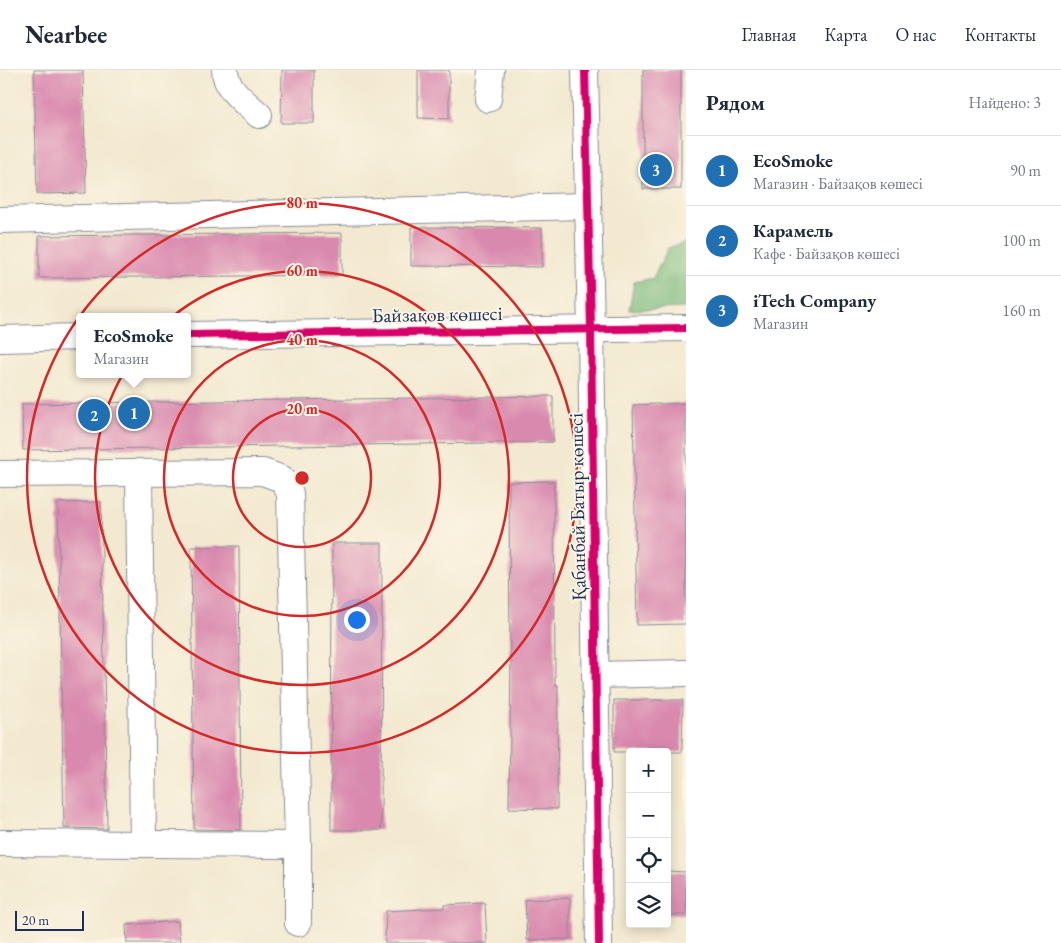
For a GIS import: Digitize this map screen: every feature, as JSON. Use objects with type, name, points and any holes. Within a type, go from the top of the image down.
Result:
[{"type":"street","points":[[225,70],[234,93],[259,115]]},
{"type":"street","points":[[488,99],[491,70]]},
{"type":"street","name":"Қабанбай Батыр көшесі","points":[[585,70],[591,328],[599,943]]},
{"type":"street","points":[[0,220],[588,206]]},
{"type":"street","name":"Байзақов көшесі","points":[[191,335],[686,328]]},
{"type":"street","points":[[0,339],[76,337]]},
{"type":"street","points":[[139,472],[143,844]]},
{"type":"street","points":[[0,474],[263,472],[282,479],[290,493],[298,923]]},
{"type":"street","points":[[595,676],[686,673]]},
{"type":"street","points":[[0,843],[298,844]]},
{"type":"green space","points":[[686,242],[686,308],[629,310],[634,282],[653,278],[668,248]]},
{"type":"building","points":[[34,70],[83,70],[86,193],[37,194]]},
{"type":"building","points":[[282,70],[314,70],[314,123],[281,123]]},
{"type":"building","points":[[418,70],[449,70],[449,119],[418,118]]},
{"type":"building","points":[[643,70],[681,70],[681,189],[643,189]]},
{"type":"building","points":[[411,227],[542,228],[542,267],[411,266]]},
{"type":"building","points":[[342,233],[342,275],[39,278],[39,236]]},
{"type":"building","points":[[553,396],[553,442],[23,450],[22,404]]},
{"type":"building","points":[[686,403],[686,624],[637,625],[633,405]]},
{"type":"building","points":[[554,481],[555,685],[558,685],[557,809],[509,808],[511,658],[509,482]]},
{"type":"building","points":[[101,502],[107,829],[64,828],[58,503]]},
{"type":"building","points":[[332,543],[382,543],[381,830],[331,830]]},
{"type":"building","points":[[239,546],[241,830],[194,829],[191,547]]},
{"type":"building","points":[[614,700],[683,700],[682,752],[671,752],[671,748],[626,748],[626,752],[614,752]]},
{"type":"building","points":[[671,871],[686,872],[686,915],[671,915]]},
{"type":"building","points":[[570,898],[570,939],[527,940],[525,900]]},
{"type":"building","points":[[485,903],[487,943],[385,943],[386,911],[444,908],[444,905]]},
{"type":"building","points":[[178,921],[180,943],[127,943],[126,925]]},
{"type":"cycle path","points":[[585,70],[591,328],[599,943]]},
{"type":"cycle path","points":[[191,335],[686,328]]},
{"type":"place","name":"iTech Company","points":[[656,170]]},
{"type":"place","name":"EcoSmoke","points":[[134,413]]},
{"type":"place","name":"Карамель","points":[[94,415]]}]
